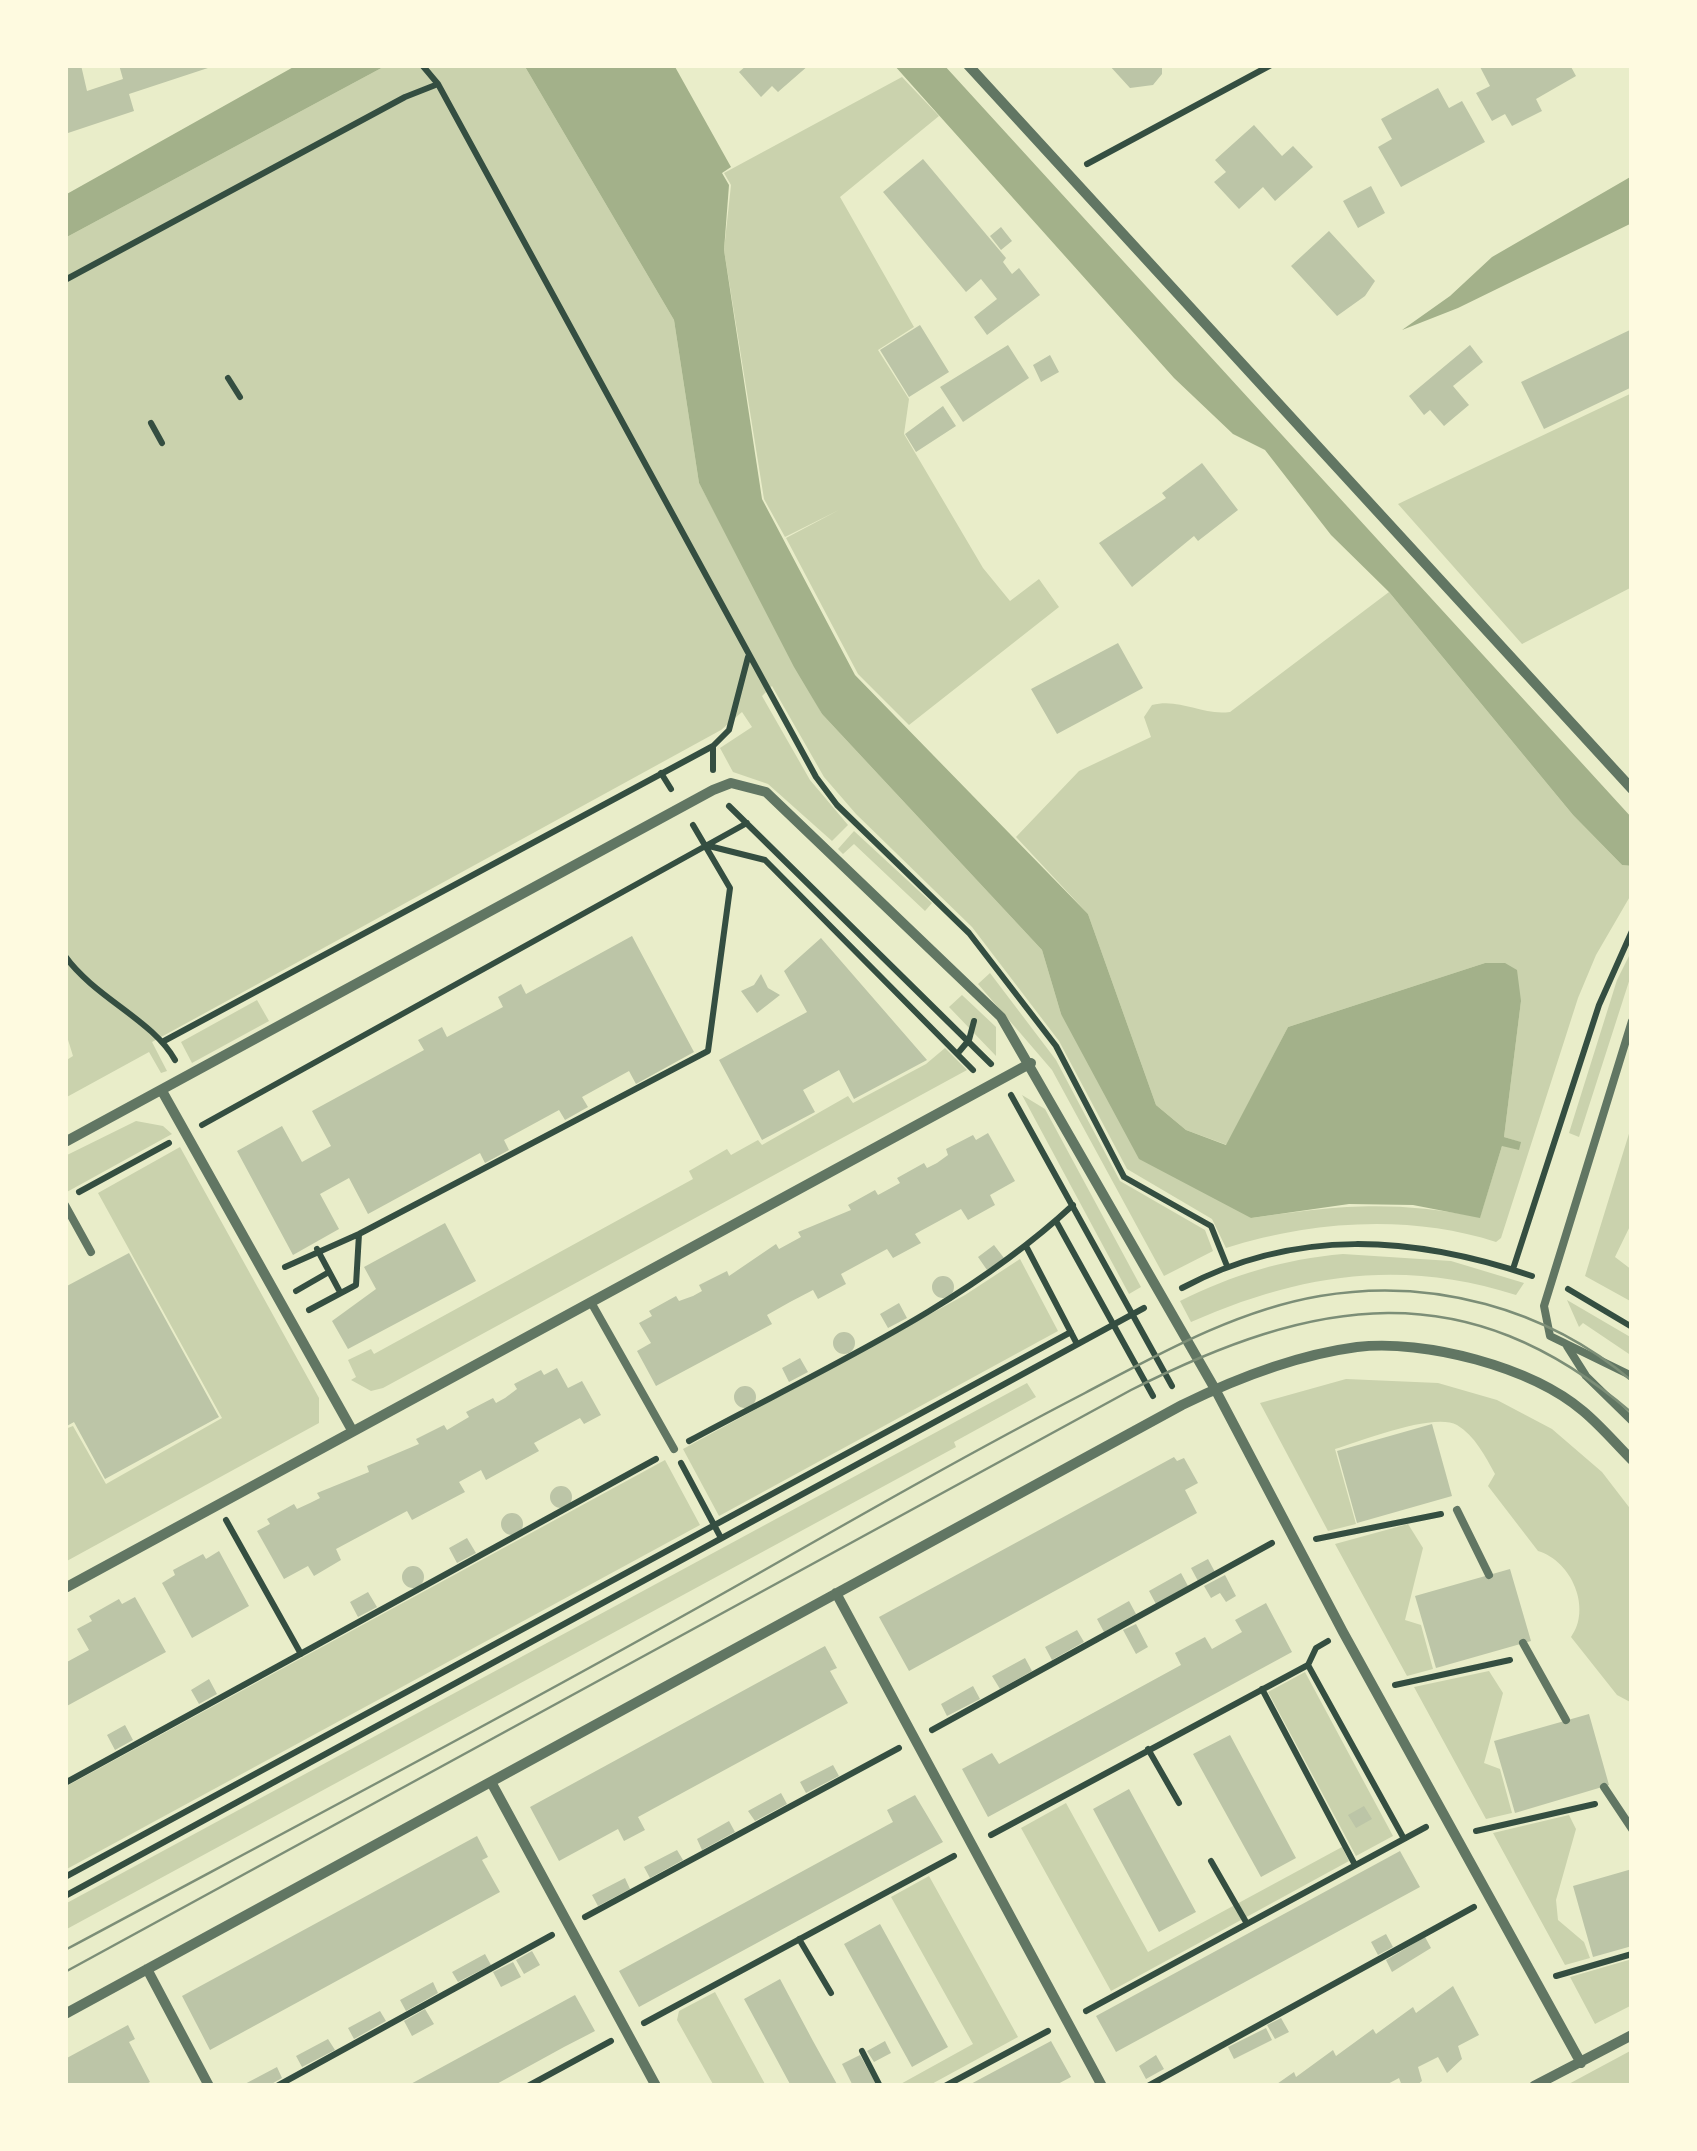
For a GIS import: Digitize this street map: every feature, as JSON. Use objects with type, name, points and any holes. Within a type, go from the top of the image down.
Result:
[{"type":"street","points":[[968,65],[1632,789]]},
{"type":"street","points":[[65,1142],[713,790],[732,783],[766,792],[1002,1017],[1215,1388],[1342,1632],[1582,2063]]},
{"type":"street","points":[[65,1588],[1031,1063]]},
{"type":"street","points":[[162,1092],[352,1430]]},
{"type":"street","points":[[65,2014],[1163,1415],[1215,1388],[1283,1363],[1360,1347],[1444,1352],[1521,1374],[1582,1410],[1632,1460]]},
{"type":"street","points":[[836,1593],[1102,2086]]},
{"type":"street","points":[[491,1782],[656,2086]]},
{"type":"street","points":[[146,1969],[208,2086]]},
{"type":"street","points":[[1534,2086],[1632,2035]]},
{"type":"lane","points":[[1632,1021],[1544,1306],[1550,1336],[1632,1376]]},
{"type":"lane","points":[[65,1203],[91,1252]]},
{"type":"lane","points":[[592,1304],[674,1449]]},
{"type":"lane","points":[[1566,1346],[1586,1376],[1632,1421]]},
{"type":"lane","points":[[1458,1510],[1489,1575]]},
{"type":"lane","points":[[1523,1643],[1566,1720]]},
{"type":"lane","points":[[1604,1787],[1632,1829]]},
{"type":"path","points":[[164,1041],[713,746],[729,730],[748,656],[438,84],[422,65]]},
{"type":"path","points":[[1068,174],[1271,65]]},
{"type":"path","points":[[65,280],[405,97],[438,84]]},
{"type":"path","points":[[228,378],[240,397]]},
{"type":"path","points":[[151,424],[162,443]]},
{"type":"path","points":[[713,746],[713,790],[982,1052],[1001,1078],[1182,1405]]},
{"type":"path","points":[[292,1263],[359,1234],[708,1051],[730,888],[661,773]]},
{"type":"path","points":[[65,1203],[460,985],[466,976],[747,823]]},
{"type":"path","points":[[704,845],[765,860],[972,1067],[979,1090]]},
{"type":"path","points":[[1513,1270],[1599,1005],[1632,931]]},
{"type":"path","points":[[65,956],[79,976],[164,1041],[208,1122]]},
{"type":"path","points":[[65,1783],[952,1299],[1026,1248],[1072,1205]]},
{"type":"path","points":[[1056,1221],[1163,1415]]},
{"type":"path","points":[[312,1308],[356,1285],[359,1234]]},
{"type":"path","points":[[65,1896],[1227,1266],[1304,1248],[1412,1245],[1458,1252],[1551,1282],[1632,1327]]},
{"type":"path","points":[[1026,1248],[1077,1344]]},
{"type":"path","points":[[318,1250],[341,1293]]},
{"type":"path","points":[[300,1288],[330,1272]]},
{"type":"path","points":[[65,1877],[1071,1332]]},
{"type":"path","points":[[674,1449],[722,1538]]},
{"type":"path","points":[[218,1506],[300,1654]]},
{"type":"path","points":[[277,2086],[1293,1538],[1458,1510]]},
{"type":"path","points":[[528,2086],[1308,1665],[1316,1648],[1342,1632]]},
{"type":"path","points":[[1374,1690],[1530,1656]]},
{"type":"path","points":[[1308,1665],[1403,1836]]},
{"type":"path","points":[[1262,1690],[1354,1862]]},
{"type":"path","points":[[1148,1749],[1179,1803]]},
{"type":"path","points":[[1455,1836],[1612,1800]]},
{"type":"path","points":[[945,2086],[1403,1836],[1447,1822]]},
{"type":"path","points":[[1211,1861],[1246,1922]]},
{"type":"path","points":[[1148,2086],[1489,1900]]},
{"type":"path","points":[[800,1939],[831,1993]]},
{"type":"path","points":[[1538,1986],[1567,1970],[1632,1954]]},
{"type":"path","points":[[862,2051],[880,2086]]},
{"type":"shaded area","points":[[297,65],[387,65],[65,238],[65,195]]},
{"type":"shaded area","points":[[387,65],[524,65],[674,320],[699,483],[822,714],[1042,950],[1061,1014],[1251,1218],[1366,1206],[1419,1208],[1480,1217],[1502,1146],[1520,1142],[1504,1137],[1521,1001],[1485,963],[1288,1027],[1227,1145],[1186,1130],[1156,1105],[1088,914],[1016,837],[1079,771],[1151,737],[1144,717],[1152,705],[1230,712],[1389,592],[1573,815],[1622,865],[1632,866],[1632,893],[1596,955],[1578,998],[1501,1238],[1496,1242],[1429,1227],[1361,1224],[1292,1232],[1226,1248],[1212,1219],[1127,1169],[1059,1041],[972,927],[856,814],[824,777],[772,686],[762,696],[810,780],[848,825],[832,841],[768,784],[733,772],[720,748],[752,727],[742,712],[721,730],[152,1042],[167,1071],[161,1073],[149,1052],[65,1098],[65,1061],[73,1056],[65,1030],[65,238]]},
{"type":"shaded area","points":[[524,65],[674,65],[731,167],[722,173],[729,185],[724,250],[762,499],[855,675],[1088,914],[1156,1105],[1186,1130],[1226,1145],[1288,1027],[1485,963],[1505,963],[1517,970],[1521,1001],[1504,1137],[1521,1142],[1519,1150],[1502,1146],[1480,1218],[1413,1205],[1349,1204],[1251,1218],[1139,1159],[1061,1014],[1042,950],[822,714],[794,667],[699,483],[674,320]]},
{"type":"shaded area","points":[[894,65],[944,65],[1632,818],[1632,866],[1622,865],[1573,815],[1389,592],[1331,535],[1265,450],[1233,434],[1174,378]]},
{"type":"shaded area","points":[[902,77],[939,116],[840,197],[914,327],[878,350],[909,399],[904,434],[983,568],[1010,601],[1039,579],[1059,607],[909,725],[858,674],[786,538],[839,510],[785,537],[764,499],[724,250],[731,185],[724,173]]},
{"type":"shaded area","points":[[1632,176],[1632,223],[1458,308],[1402,330],[1450,296],[1492,257]]},
{"type":"shaded area","points":[[1632,393],[1632,587],[1522,644],[1398,504]]},
{"type":"shaded area","points":[[854,831],[932,903],[925,911],[854,844],[843,854],[838,849]]},
{"type":"shaded area","points":[[1632,950],[1632,972],[1579,1137],[1569,1133],[1617,980]]},
{"type":"shaded area","points":[[990,973],[1056,1060],[1120,1181],[1205,1230],[1213,1251],[1164,1276],[1052,1070],[978,984]]},
{"type":"shaded area","points":[[962,995],[996,1027],[996,1056],[949,1007]]},
{"type":"shaded area","points":[[257,1000],[269,1021],[192,1063],[181,1042]]},
{"type":"shaded area","points":[[945,1048],[967,1070],[383,1388],[371,1391],[351,1380],[356,1377],[348,1360],[371,1349],[374,1354],[693,1179],[689,1171],[727,1149],[731,1155],[758,1140],[762,1145],[848,1096],[853,1103],[926,1064]]},
{"type":"shaded area","points":[[1022,1095],[1045,1109],[1141,1287],[1129,1294]]},
{"type":"shaded area","points":[[136,1121],[163,1126],[172,1134],[65,1193],[65,1156]]},
{"type":"shaded area","points":[[1632,1124],[1632,1222],[1615,1257],[1632,1270],[1632,1302],[1585,1276]]},
{"type":"shaded area","points":[[180,1147],[319,1398],[319,1423],[65,1562],[65,1429],[73,1426],[106,1484],[222,1418],[98,1193]]},
{"type":"shaded area","points":[[1343,1254],[1451,1261],[1524,1283],[1516,1295],[1432,1277],[1351,1277],[1271,1292],[1191,1322],[1180,1301],[1259,1270]]},
{"type":"shaded area","points":[[1020,1259],[1058,1331],[719,1516],[683,1449],[965,1295]]},
{"type":"shaded area","points":[[1567,1300],[1632,1338],[1632,1356],[1583,1323],[1579,1327]]},
{"type":"shaded area","points":[[1346,1379],[1438,1383],[1497,1400],[1552,1429],[1602,1472],[1632,1511],[1632,1703],[1617,1695],[1571,1637],[1577,1626],[1579,1600],[1569,1575],[1550,1556],[1538,1551],[1488,1486],[1495,1474],[1474,1441],[1457,1425],[1415,1425],[1335,1449],[1356,1524],[1328,1531],[1260,1403]]},
{"type":"shaded area","points":[[1027,1383],[1036,1397],[954,1442],[956,1447],[65,1930],[65,1904]]},
{"type":"shaded area","points":[[665,1460],[700,1525],[65,1870],[65,1787]]},
{"type":"shaded area","points":[[1408,1524],[1423,1548],[1405,1620],[1421,1625],[1433,1669],[1407,1676],[1335,1544]]},
{"type":"shaded area","points":[[1489,1671],[1503,1693],[1484,1763],[1500,1769],[1512,1813],[1486,1819],[1414,1687]]},
{"type":"shaded area","points":[[1305,1672],[1393,1836],[1356,1856],[1268,1692]]},
{"type":"shaded area","points":[[1066,1803],[1148,1952],[1342,1847],[1349,1861],[1111,1991],[1021,1828]]},
{"type":"shaded area","points":[[1569,1815],[1576,1829],[1556,1900],[1558,1920],[1584,1942],[1590,1958],[1565,1965],[1493,1833]]},
{"type":"shaded area","points":[[929,1876],[1018,2037],[928,2086],[897,2086],[973,2044],[891,1897]]},
{"type":"shaded area","points":[[1632,1959],[1632,2005],[1595,2024],[1570,1977]]},
{"type":"shaded area","points":[[715,1992],[766,2086],[714,2086],[677,2020],[679,2011]]},
{"type":"shaded area","points":[[1632,2050],[1632,2086],[1565,2086]]},
{"type":"building","points":[[65,65],[81,65],[87,91],[123,79],[119,65],[214,66],[129,94],[134,111],[65,134]]},
{"type":"building","points":[[747,65],[809,65],[778,92],[772,86],[761,97],[739,72]]},
{"type":"building","points":[[1109,65],[1162,65],[1162,74],[1153,85],[1130,88]]},
{"type":"building","points":[[1479,65],[1570,65],[1576,76],[1536,99],[1542,111],[1512,126],[1505,114],[1492,121],[1476,93],[1490,86]]},
{"type":"building","points":[[1438,88],[1449,108],[1462,101],[1485,142],[1401,187],[1378,147],[1392,139],[1381,119]]},
{"type":"building","points":[[1254,125],[1282,156],[1293,146],[1313,167],[1275,201],[1263,187],[1239,209],[1214,182],[1226,172],[1215,160]]},
{"type":"building","points":[[923,159],[1006,258],[1003,262],[1012,274],[1019,268],[1040,295],[987,335],[974,317],[997,299],[981,279],[966,292],[883,192]]},
{"type":"building","points":[[1371,186],[1385,213],[1358,228],[1343,201]]},
{"type":"building","points":[[1001,227],[1012,241],[1001,250],[990,236]]},
{"type":"building","points":[[1329,231],[1375,281],[1365,296],[1337,316],[1291,266]]},
{"type":"building","points":[[920,325],[949,372],[909,397],[880,350]]},
{"type":"building","points":[[1632,329],[1632,387],[1544,429],[1521,382]]},
{"type":"building","points":[[1008,345],[1029,378],[963,422],[940,387]]},
{"type":"building","points":[[1470,345],[1483,362],[1453,386],[1469,405],[1444,426],[1430,410],[1424,415],[1409,396]]},
{"type":"building","points":[[1050,355],[1059,372],[1041,382],[1033,365]]},
{"type":"building","points":[[943,406],[956,426],[916,452],[905,434]]},
{"type":"building","points":[[1202,463],[1238,510],[1198,541],[1194,536],[1132,587],[1099,543],[1166,498],[1162,493]]},
{"type":"building","points":[[1118,643],[1143,688],[1057,734],[1031,689]]},
{"type":"building","points":[[632,936],[694,1052],[636,1084],[629,1071],[582,1097],[588,1107],[565,1120],[559,1110],[504,1140],[509,1150],[485,1163],[480,1153],[368,1214],[349,1178],[320,1194],[339,1229],[293,1255],[237,1151],[282,1126],[302,1162],[331,1146],[312,1111],[424,1050],[418,1040],[442,1027],[447,1037],[503,1007],[498,997],[521,984],[526,994]]},
{"type":"building","points":[[821,938],[927,1060],[854,1099],[839,1070],[803,1090],[815,1112],[762,1140],[719,1060],[807,1012],[784,971]]},
{"type":"building","points":[[761,974],[768,988],[780,995],[757,1013],[741,991],[754,985]]},
{"type":"building","points":[[988,1133],[1015,1181],[990,1195],[995,1205],[968,1220],[961,1209],[915,1234],[921,1243],[893,1258],[887,1249],[841,1274],[846,1284],[818,1299],[813,1290],[790,1302],[767,1315],[772,1324],[656,1386],[637,1351],[651,1343],[639,1323],[652,1316],[649,1311],[676,1296],[679,1301],[693,1296],[702,1291],[699,1285],[727,1271],[729,1276],[776,1244],[779,1249],[801,1237],[798,1232],[851,1210],[848,1205],[875,1190],[878,1195],[900,1183],[897,1178],[924,1163],[927,1168],[937,1163],[948,1155],[946,1149],[973,1135],[976,1140]]},
{"type":"building","points":[[445,1223],[476,1281],[348,1349],[332,1321],[376,1289],[364,1267]]},
{"type":"building","points":[[994,1245],[1004,1258],[987,1270],[978,1257]]},
{"type":"building","points":[[129,1253],[219,1417],[105,1479],[74,1422],[65,1427],[65,1287]]},
{"type":"building","points":[[943,1276],[951,1279],[951,1295],[943,1298],[935,1295],[932,1287],[935,1279]]},
{"type":"building","points":[[899,1303],[907,1318],[888,1328],[880,1314]]},
{"type":"building","points":[[844,1332],[855,1343],[844,1354],[833,1343]]},
{"type":"building","points":[[800,1358],[808,1372],[789,1382],[782,1368]]},
{"type":"building","points":[[557,1368],[568,1388],[582,1381],[601,1415],[584,1424],[580,1418],[534,1443],[539,1451],[486,1480],[481,1470],[459,1482],[465,1492],[412,1520],[407,1511],[336,1549],[341,1560],[314,1576],[308,1566],[284,1579],[257,1531],[270,1524],[267,1519],[294,1504],[297,1509],[320,1498],[317,1493],[369,1472],[367,1466],[419,1444],[416,1439],[444,1425],[447,1430],[469,1417],[466,1412],[493,1398],[496,1403],[505,1398],[517,1389],[514,1384],[541,1370],[544,1375]]},
{"type":"building","points":[[745,1386],[756,1397],[745,1408],[734,1397]]},
{"type":"building","points":[[1432,1424],[1452,1496],[1357,1523],[1337,1451]]},
{"type":"building","points":[[1174,1457],[1177,1461],[1184,1458],[1198,1483],[1185,1490],[1197,1513],[909,1671],[879,1617]]},
{"type":"building","points":[[561,1486],[572,1497],[561,1508],[550,1497]]},
{"type":"building","points":[[512,1513],[523,1524],[512,1535],[501,1524]]},
{"type":"building","points":[[467,1538],[476,1553],[457,1563],[449,1548]]},
{"type":"building","points":[[219,1551],[249,1606],[192,1638],[162,1583],[175,1575],[173,1570],[203,1554],[206,1559]]},
{"type":"building","points":[[1208,1559],[1215,1572],[1198,1581],[1191,1568]]},
{"type":"building","points":[[413,1566],[424,1577],[413,1588],[402,1577]]},
{"type":"building","points":[[1510,1569],[1531,1641],[1436,1668],[1415,1596]]},
{"type":"building","points":[[1181,1573],[1188,1586],[1156,1604],[1149,1591]]},
{"type":"building","points":[[1225,1575],[1236,1596],[1226,1602],[1220,1593],[1211,1598],[1204,1586]]},
{"type":"building","points":[[368,1592],[377,1607],[358,1617],[350,1602]]},
{"type":"building","points":[[135,1597],[166,1652],[65,1707],[65,1663],[89,1650],[77,1629],[92,1621],[89,1616],[119,1599],[122,1604]]},
{"type":"building","points":[[1129,1601],[1136,1614],[1104,1632],[1097,1619]]},
{"type":"building","points":[[1266,1603],[1292,1652],[988,1817],[962,1769],[992,1753],[999,1764],[1060,1731],[1181,1665],[1175,1653],[1205,1637],[1212,1649],[1242,1632],[1235,1620]]},
{"type":"building","points":[[1136,1624],[1148,1647],[1136,1654],[1123,1630]]},
{"type":"building","points":[[1077,1630],[1084,1642],[1052,1660],[1045,1647]]},
{"type":"building","points":[[825,1646],[837,1668],[830,1671],[848,1703],[638,1817],[645,1830],[624,1841],[618,1829],[559,1861],[530,1807]]},
{"type":"building","points":[[1025,1658],[1032,1671],[1000,1689],[992,1676]]},
{"type":"building","points":[[209,1679],[217,1694],[199,1704],[191,1690]]},
{"type":"building","points":[[973,1686],[980,1699],[947,1716],[941,1704]]},
{"type":"building","points":[[1589,1714],[1609,1785],[1515,1813],[1494,1741]]},
{"type":"building","points":[[125,1725],[133,1740],[115,1750],[107,1735]]},
{"type":"building","points":[[1230,1735],[1296,1858],[1261,1877],[1193,1754]]},
{"type":"building","points":[[833,1765],[839,1776],[806,1793],[800,1782]]},
{"type":"building","points":[[1129,1789],[1196,1912],[1159,1932],[1093,1809]]},
{"type":"building","points":[[781,1793],[787,1804],[755,1821],[748,1811]]},
{"type":"building","points":[[915,1795],[943,1842],[639,2007],[619,1971],[893,1822],[887,1810]]},
{"type":"building","points":[[1364,1806],[1372,1819],[1356,1828],[1348,1815]]},
{"type":"building","points":[[729,1821],[735,1832],[702,1850],[697,1839]]},
{"type":"building","points":[[477,1836],[488,1857],[482,1860],[500,1892],[210,2050],[182,1996]]},
{"type":"building","points":[[677,1850],[683,1860],[650,1878],[644,1867]]},
{"type":"building","points":[[1400,1851],[1420,1887],[1116,2052],[1096,2016]]},
{"type":"building","points":[[1632,1869],[1632,1946],[1593,1957],[1573,1886]]},
{"type":"building","points":[[625,1878],[630,1889],[598,1906],[592,1895]]},
{"type":"building","points":[[880,1924],[948,2047],[912,2067],[844,1944]]},
{"type":"building","points":[[1386,1934],[1393,1947],[1378,1955],[1371,1942]]},
{"type":"building","points":[[1425,1937],[1431,1948],[1392,1972],[1386,1960]]},
{"type":"building","points":[[532,1951],[540,1965],[524,1974],[516,1960]]},
{"type":"building","points":[[485,1954],[491,1965],[458,1982],[452,1972]]},
{"type":"building","points":[[513,1962],[521,1977],[501,1987],[493,1972]]},
{"type":"building","points":[[780,1979],[838,2086],[791,2086],[744,1999]]},
{"type":"building","points":[[433,1982],[438,1993],[406,2011],[400,2000]]},
{"type":"building","points":[[1453,1986],[1479,2035],[1458,2046],[1462,2059],[1447,2073],[1438,2057],[1418,2067],[1422,2081],[1416,2086],[1402,2086],[1399,2078],[1384,2086],[1274,2086],[1294,2072],[1296,2077],[1333,2050],[1336,2056],[1373,2029],[1376,2034],[1413,2007],[1416,2013]]},
{"type":"building","points":[[575,1995],[595,2031],[493,2086],[407,2086]]},
{"type":"building","points":[[425,2009],[434,2024],[412,2036],[404,2021]]},
{"type":"building","points":[[380,2011],[386,2021],[354,2039],[348,2028]]},
{"type":"building","points":[[1281,2018],[1289,2032],[1275,2039],[1267,2025]]},
{"type":"building","points":[[128,2025],[135,2039],[129,2042],[150,2082],[143,2086],[65,2086],[65,2059]]},
{"type":"building","points":[[1266,2028],[1272,2040],[1234,2059],[1228,2047]]},
{"type":"building","points":[[328,2039],[335,2050],[302,2067],[296,2056]]},
{"type":"building","points":[[885,2041],[891,2053],[874,2062],[867,2051]]},
{"type":"building","points":[[1051,2041],[1071,2077],[1054,2086],[967,2086]]},
{"type":"building","points":[[860,2055],[876,2084],[872,2086],[853,2086],[842,2064]]},
{"type":"building","points":[[1156,2055],[1164,2069],[1146,2079],[1139,2066]]},
{"type":"building","points":[[277,2067],[282,2078],[268,2086],[241,2086]]},
{"type":"tram line","points":[[65,1950],[588,1668],[1044,1415],[1170,1349],[1259,1312],[1320,1296],[1362,1291],[1445,1295],[1525,1317],[1563,1334],[1632,1381]]},
{"type":"tram line","points":[[65,1972],[1131,1390],[1263,1334],[1326,1319],[1388,1313],[1449,1318],[1509,1336],[1570,1367],[1632,1413]]}]
